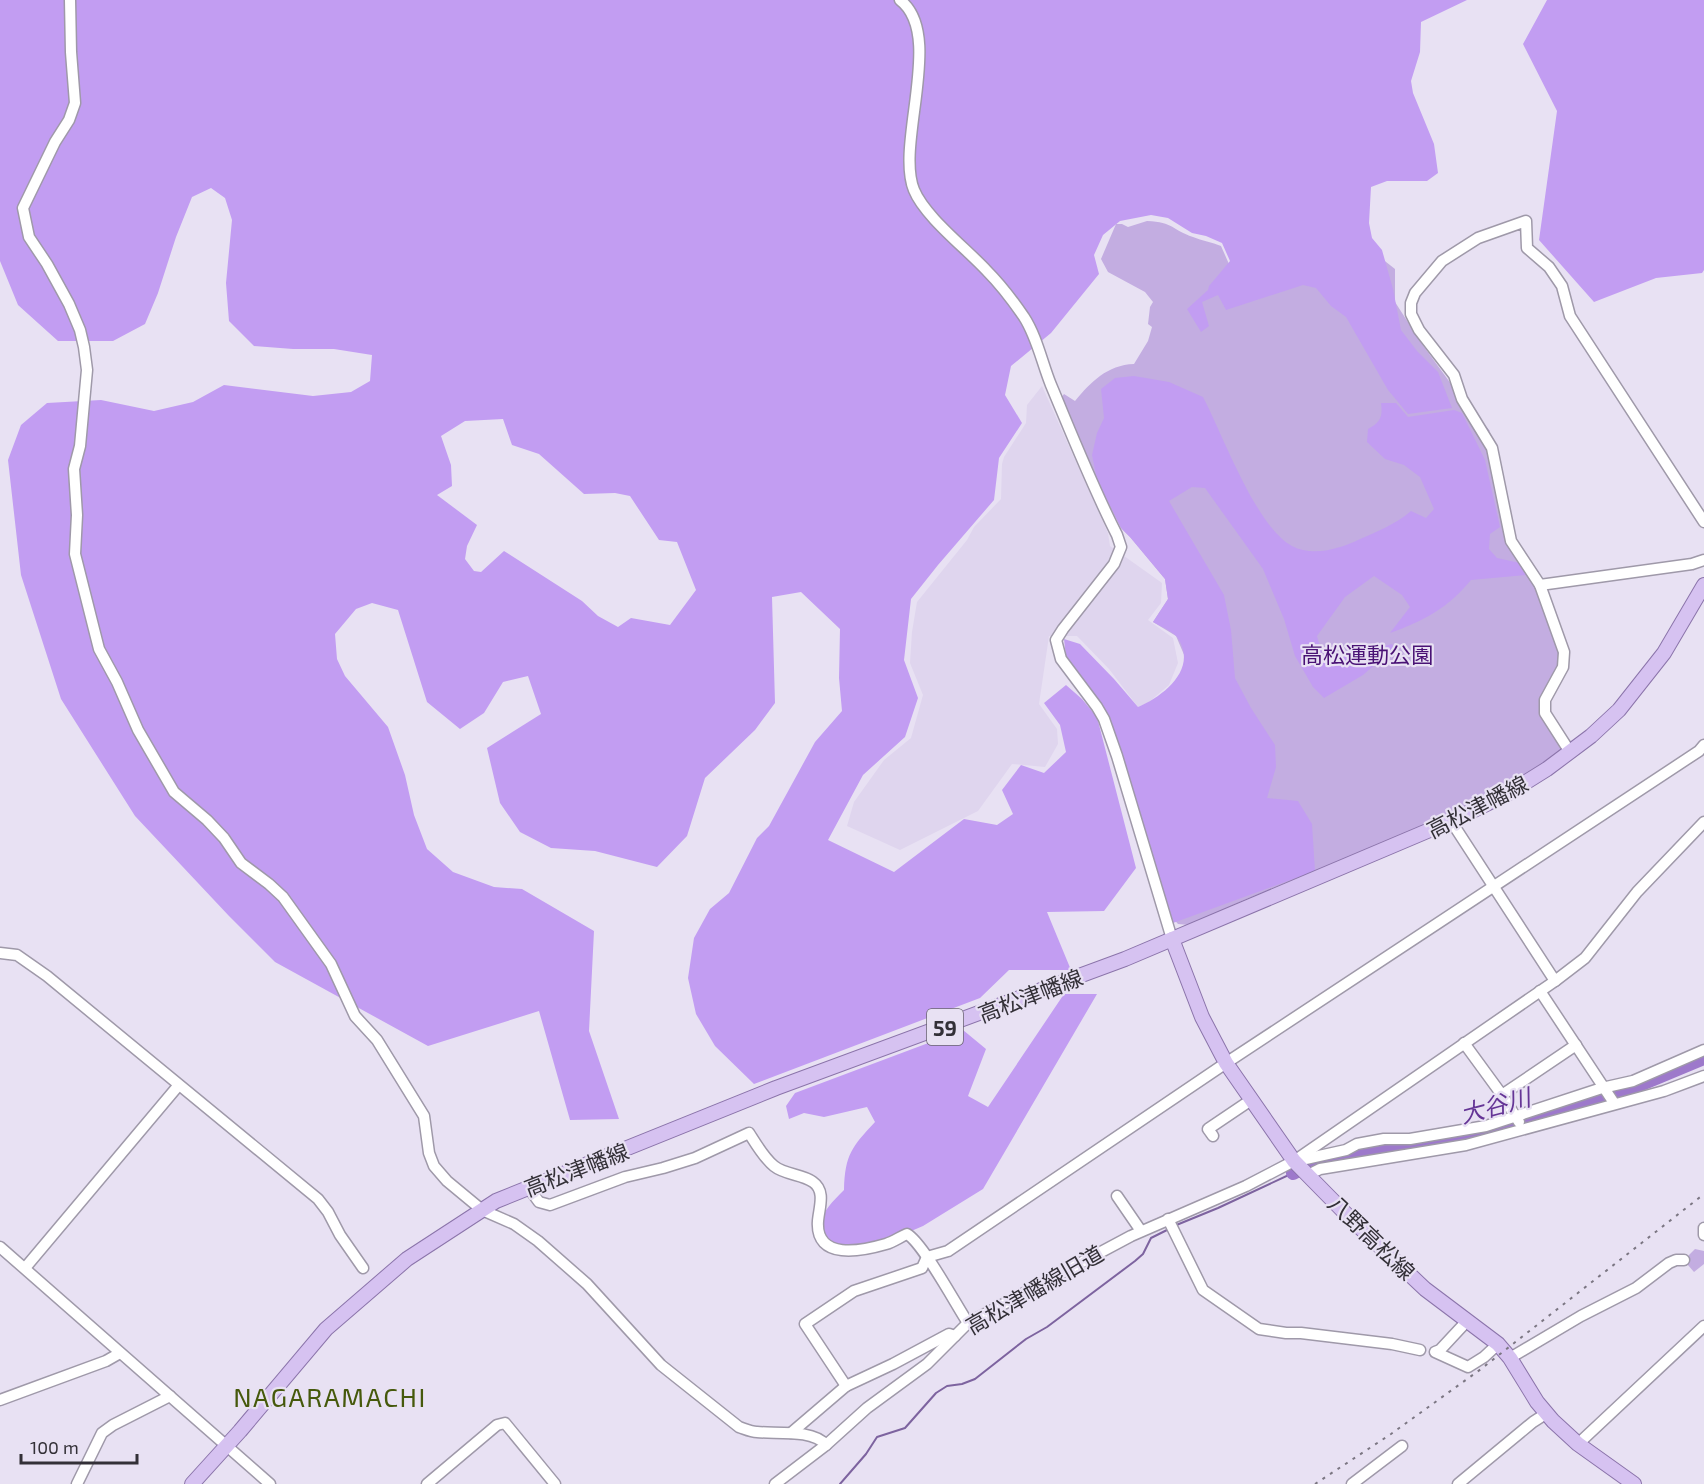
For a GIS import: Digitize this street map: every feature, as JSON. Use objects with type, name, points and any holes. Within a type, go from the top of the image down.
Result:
[{"type":"main road","name":"高松津幡線","points":[[192,1484],[326,1329],[407,1259],[496,1201],[776,1088],[1024,997],[1172,939],[1451,821],[1507,794],[1570,752],[1619,710],[1669,645],[1704,585]]},
{"type":"main road","name":"八野高松線","points":[[1172,939],[1202,1017],[1226,1063],[1301,1168],[1425,1289],[1498,1344],[1510,1358],[1537,1402],[1578,1444],[1634,1484]]},
{"type":"street","points":[[70,0],[75,103],[69,120],[55,142],[23,208],[29,237],[69,304],[80,330],[84,347],[87,370],[80,446],[74,469],[75,554],[99,649],[117,682],[138,730],[174,792],[224,837],[242,863],[283,897],[313,937],[331,964],[356,1016],[377,1041],[424,1116],[429,1153],[434,1167],[447,1182],[483,1210],[514,1224],[538,1241],[586,1284],[661,1365],[739,1427],[754,1432],[792,1433],[821,1439],[826,1445]]},
{"type":"street","points":[[900,0],[912,16],[918,36],[917,87],[910,151],[910,174],[914,191],[941,225],[1002,287],[1025,319],[1083,465],[1121,547],[1114,564],[1056,640],[1057,648],[1061,659],[1104,720],[1172,939]]},
{"type":"street","points":[[1570,752],[1544,708],[1545,700],[1563,667],[1564,652],[1540,585],[1511,542],[1492,448],[1462,399],[1454,375],[1419,330],[1411,314],[1411,303],[1415,293],[1442,261],[1478,238],[1526,221],[1527,248],[1549,267],[1562,286],[1570,316],[1704,522]]},
{"type":"street","points":[[1540,585],[1692,564],[1704,560]]},
{"type":"street","points":[[846,1386],[805,1324],[854,1292],[922,1268],[927,1257],[948,1251],[1226,1063],[1699,751],[1704,745]]},
{"type":"street","points":[[1451,821],[1555,981]]},
{"type":"street","points":[[1301,1168],[1464,1044],[1585,958],[1637,892],[1704,822]]},
{"type":"street","points":[[0,953],[17,955],[24,959],[318,1199],[363,1268]]},
{"type":"street","points":[[1540,991],[1613,1102]]},
{"type":"street","points":[[1464,1044],[1520,1123]]},
{"type":"street","points":[[1502,1095],[1575,1045]]},
{"type":"street","points":[[1301,1168],[1320,1169],[1466,1144],[1604,1089],[1633,1081],[1704,1050]]},
{"type":"street","points":[[1301,1168],[1357,1144],[1384,1139],[1410,1139],[1520,1123],[1664,1091],[1704,1076]]},
{"type":"street","points":[[24,1268],[178,1086]]},
{"type":"street","points":[[1213,1136],[1208,1128],[1251,1100]]},
{"type":"street","points":[[528,1187],[539,1202],[550,1205],[625,1177],[695,1158],[749,1133],[775,1167],[813,1181],[819,1188],[821,1196],[818,1223],[819,1233],[824,1242],[834,1250],[846,1251],[888,1244],[907,1234],[912,1237],[927,1257],[968,1323]]},
{"type":"street","name":"高松津幡線旧道","points":[[775,1484],[826,1445],[867,1408],[927,1364],[968,1323],[1141,1231],[1171,1224],[1246,1186],[1301,1168]]},
{"type":"street","points":[[1117,1196],[1141,1231]]},
{"type":"street","points":[[1171,1224],[1203,1290],[1259,1329],[1286,1334],[1302,1333],[1392,1344],[1420,1350]]},
{"type":"street","points":[[1704,1228],[1704,1235]]},
{"type":"street","points":[[0,1247],[270,1484]]},
{"type":"street","points":[[1510,1358],[1581,1316],[1636,1288],[1669,1263],[1684,1260]]},
{"type":"street","points":[[1467,1321],[1436,1352],[1468,1367],[1498,1344]]},
{"type":"street","points":[[1578,1444],[1704,1326]]},
{"type":"street","points":[[792,1433],[846,1386],[893,1365],[949,1334],[955,1336]]},
{"type":"street","points":[[0,1400],[106,1361],[120,1353]]},
{"type":"street","points":[[77,1484],[102,1433],[170,1396]]},
{"type":"street","points":[[1458,1484],[1547,1413]]},
{"type":"street","points":[[427,1484],[497,1425],[505,1424],[555,1484]]},
{"type":"street","points":[[1352,1484],[1402,1446]]},
{"type":"shaded area","points":[[1042,386],[1108,533],[1110,546],[1162,583],[1161,603],[1148,620],[1173,638],[1178,663],[1169,685],[1149,702],[1138,707],[1109,669],[1077,636],[1049,636],[1039,704],[1057,729],[1058,744],[1045,767],[1012,764],[978,811],[900,850],[847,826],[854,802],[884,760],[911,738],[923,695],[910,663],[917,602],[967,540],[974,527],[1001,499],[1004,457],[1026,423],[1027,405]]},
{"type":"green space","points":[[0,0],[1467,0],[1421,22],[1420,52],[1411,81],[1413,93],[1434,144],[1438,173],[1427,181],[1387,181],[1371,187],[1369,223],[1372,238],[1382,250],[1401,330],[1417,351],[1438,372],[1452,408],[1408,414],[1388,390],[1346,317],[1331,306],[1316,288],[1303,285],[1226,310],[1218,295],[1202,302],[1209,326],[1201,332],[1187,309],[1208,290],[1230,261],[1222,243],[1192,233],[1168,218],[1151,215],[1120,221],[1103,235],[1094,255],[1099,274],[1051,333],[1011,366],[1005,395],[1022,423],[999,458],[994,500],[911,599],[904,660],[918,698],[905,737],[863,775],[828,840],[894,872],[964,819],[997,825],[1013,814],[1002,790],[1021,765],[1044,773],[1066,752],[1060,725],[1044,703],[1066,685],[1097,717],[1136,868],[1104,911],[1047,912],[1071,970],[1009,970],[980,998],[754,1084],[715,1046],[696,1014],[688,978],[694,938],[710,909],[729,893],[757,838],[769,826],[815,742],[842,711],[839,678],[840,629],[801,592],[772,597],[775,703],[755,730],[705,778],[687,836],[657,867],[595,851],[551,848],[520,832],[500,803],[487,748],[541,714],[528,676],[503,682],[484,713],[460,729],[427,702],[398,610],[372,603],[356,609],[335,634],[337,659],[345,676],[388,727],[405,775],[414,815],[427,849],[453,872],[494,887],[522,889],[594,931],[589,1031],[619,1119],[570,1120],[539,1011],[428,1046],[275,962],[135,816],[61,699],[21,575],[8,460],[21,425],[47,403],[101,400],[154,411],[193,402],[224,385],[313,396],[351,392],[370,381],[372,355],[334,349],[254,346],[229,321],[226,283],[232,220],[225,198],[211,188],[192,197],[145,324],[113,341],[58,341],[18,305],[0,261]],"holes":[[[503,419],[512,445],[539,454],[584,494],[615,493],[630,496],[659,540],[677,542],[696,590],[670,625],[631,618],[618,627],[598,616],[582,601],[504,551],[481,572],[474,571],[465,559],[467,546],[477,525],[437,495],[452,486],[451,465],[441,436],[465,421]]]},
{"type":"green space","points":[[1547,0],[1704,0],[1704,270],[1702,273],[1656,278],[1594,302],[1539,240],[1557,111],[1523,44]]},
{"type":"green space","name":"高松運動公園","points":[[1147,221],[1168,225],[1221,246],[1233,273],[1381,258],[1395,269],[1395,302],[1462,399],[1490,431],[1480,437],[1489,453],[1508,542],[1535,580],[1563,659],[1543,696],[1566,748],[1528,774],[1481,800],[1189,925],[1178,924],[1170,915],[1190,694],[1185,657],[1176,636],[1153,622],[1168,599],[1165,579],[1121,528],[1081,449],[1061,398],[1064,394],[1075,401],[1100,376],[1124,365],[1134,364],[1148,341],[1152,327],[1148,324],[1150,307],[1153,302],[1145,292],[1108,272],[1101,259],[1116,224],[1128,227]]},
{"type":"green space","points":[[1134,376],[1169,382],[1203,397],[1253,501],[1279,536],[1292,546],[1308,551],[1325,550],[1351,543],[1386,527],[1411,511],[1426,518],[1434,509],[1420,477],[1404,465],[1385,459],[1367,442],[1368,429],[1378,422],[1381,416],[1381,403],[1396,403],[1408,417],[1454,410],[1462,413],[1485,460],[1500,527],[1490,534],[1489,549],[1497,558],[1520,563],[1527,575],[1471,580],[1435,612],[1414,624],[1390,633],[1410,607],[1402,595],[1374,576],[1345,597],[1317,636],[1322,654],[1340,656],[1357,654],[1392,644],[1394,648],[1363,675],[1324,698],[1313,687],[1295,656],[1284,619],[1263,569],[1205,488],[1192,487],[1169,501],[1224,595],[1231,630],[1235,678],[1275,745],[1276,767],[1267,798],[1298,801],[1312,824],[1315,871],[1173,923],[1116,740],[1094,694],[1066,657],[1064,639],[1080,644],[1138,707],[1168,688],[1181,670],[1184,659],[1183,648],[1177,637],[1153,622],[1168,599],[1165,579],[1121,528],[1097,480],[1092,455],[1097,433],[1104,418],[1101,389],[1115,378]]},
{"type":"green space","points":[[1064,994],[1097,994],[983,1189],[923,1226],[881,1244],[835,1246],[823,1230],[823,1216],[831,1203],[844,1190],[846,1168],[851,1152],[875,1122],[867,1107],[824,1117],[804,1113],[789,1119],[786,1106],[795,1093],[963,1030],[986,1049],[968,1096],[988,1107]]},
{"type":"green space","points":[[1695,1249],[1704,1251],[1704,1264],[1694,1272],[1687,1264],[1689,1255]]},
{"type":"waterway","name":"大谷川","points":[[1293,1173],[1312,1163],[1478,1135],[1627,1090],[1704,1058]]},
{"type":"waterway","points":[[1174,1226],[1293,1173]]},
{"type":"waterway","points":[[840,1484],[866,1454],[877,1437],[905,1428],[936,1393],[947,1386],[975,1379],[1026,1339],[1047,1327],[1135,1261],[1143,1254],[1151,1238],[1169,1229]]},
{"type":"railway","points":[[1315,1484],[1391,1434],[1481,1369],[1704,1194]]},
{"type":"district","name":"NAGARAMACHI","points":[[330,1396]]}]
